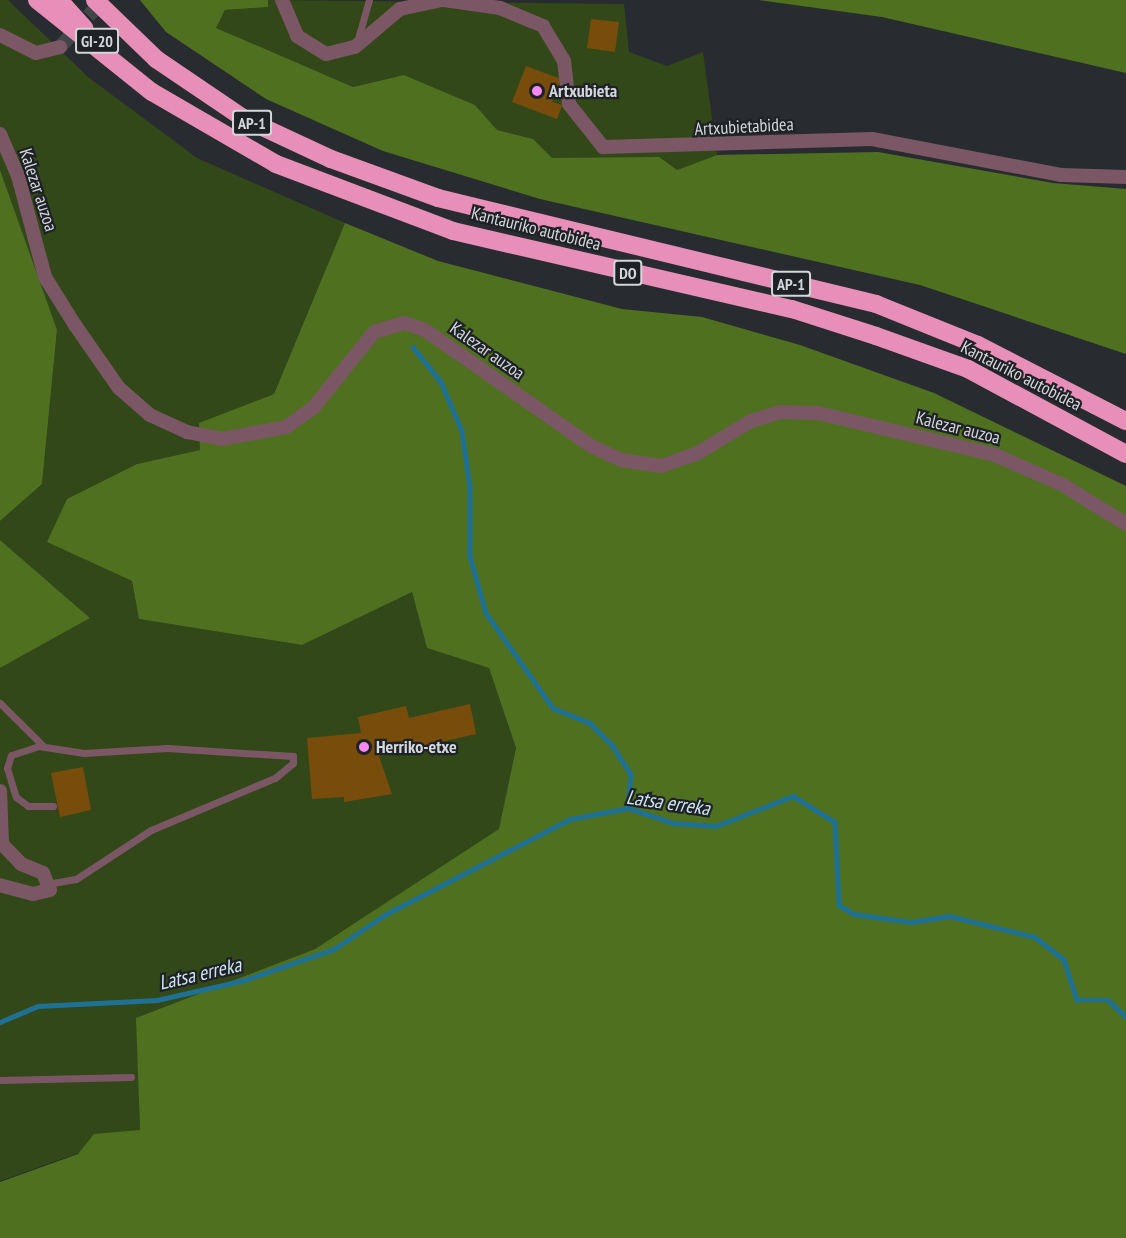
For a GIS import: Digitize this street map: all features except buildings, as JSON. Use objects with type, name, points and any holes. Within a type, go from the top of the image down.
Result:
[{"type":"highway","name":"Kantauriko autobidea","points":[[37,0],[136,81],[276,164],[393,211],[531,250],[792,309],[876,336],[968,369],[1126,454]]},
{"type":"highway","name":"GI-20","points":[[59,0],[136,81]]},
{"type":"highway","name":"Kantauriko autobidea","points":[[95,0],[156,59],[243,118],[331,159],[438,198],[876,304],[978,345],[1126,421]]},
{"type":"street","name":"Artxubietabidea","points":[[282,0],[297,36],[326,54],[355,47],[400,9],[443,0],[500,8],[543,26],[564,61],[569,104],[603,147],[872,139],[1061,175],[1126,177]]},
{"type":"street","points":[[0,35],[36,53],[60,47]]},
{"type":"street","name":"Kalezar auzoa","points":[[0,134],[18,176],[45,277],[75,325],[120,388],[150,415],[187,432],[222,439],[286,427],[313,408],[374,332],[404,323],[425,330],[591,446],[621,460],[661,466],[696,454],[751,421],[781,412],[818,413],[995,455],[1063,485],[1126,524]]},
{"type":"street","points":[[0,791],[2,844],[21,864],[43,873],[50,890],[33,894],[0,885]]},
{"type":"lane","points":[[355,47],[369,0]]},
{"type":"lane","points":[[0,703],[44,747]]},
{"type":"lane","points":[[48,884],[76,879],[151,830],[275,778],[293,763],[293,756],[267,750],[84,753],[44,747],[11,755],[7,768],[16,797],[28,806],[53,806]]},
{"type":"lane","points":[[0,1080],[131,1077]]},
{"type":"green space","points":[[0,0],[8,0],[88,77],[197,158],[345,223],[274,394],[200,423],[200,450],[137,464],[47,542],[132,581],[139,619],[302,645],[412,592],[427,648],[489,668],[516,748],[499,830],[315,949],[137,1018],[140,1131],[0,1181],[0,668],[90,618],[0,540],[0,521],[42,484],[57,331],[0,170]]},
{"type":"green space","points":[[140,0],[268,0],[268,7],[225,10],[216,28],[353,87],[404,75],[475,105],[497,130],[533,139],[552,158],[659,157],[677,170],[717,155],[878,152],[1053,183],[1126,189],[1126,354],[920,285],[540,199],[383,151],[266,99],[166,32]]},
{"type":"green space","points":[[268,0],[624,4],[629,52],[667,66],[703,52],[717,155],[677,170],[551,158],[533,139],[497,130],[475,105],[404,75],[353,87],[215,28],[225,10],[267,7]]},
{"type":"green space","points":[[759,0],[1126,0],[1126,73],[882,17]]},
{"type":"green space","points":[[0,170],[57,330],[42,484],[0,521]]},
{"type":"green space","points":[[345,223],[438,261],[622,309],[702,317],[800,345],[934,393],[1126,486],[1126,1238],[0,1238],[0,1182],[78,1154],[94,1134],[140,1130],[136,1018],[315,949],[499,829],[516,748],[489,668],[427,648],[412,592],[302,645],[139,619],[132,581],[47,542],[67,499],[137,464],[200,450],[199,423],[274,394]]},
{"type":"green space","points":[[0,540],[90,618],[0,668]]},
{"type":"waterway","points":[[413,347],[441,382],[462,431],[470,487],[470,556],[486,613],[553,708],[590,723],[612,745],[631,774],[628,808]]},
{"type":"waterway","name":"Latsa erreka","points":[[0,1022],[38,1006],[157,1000],[245,980],[334,949],[386,914],[570,819],[628,808],[673,823],[716,826],[793,796],[835,822],[839,905],[854,914],[911,922],[950,916],[1035,937],[1064,960],[1077,1000],[1108,1000],[1126,1017]]},
{"type":"tunnel","points":[[60,47],[103,0]]},
{"type":"place","name":"Artxubieta","points":[[537,91]]},
{"type":"place","name":"Herriko-etxe","points":[[364,747]]}]
